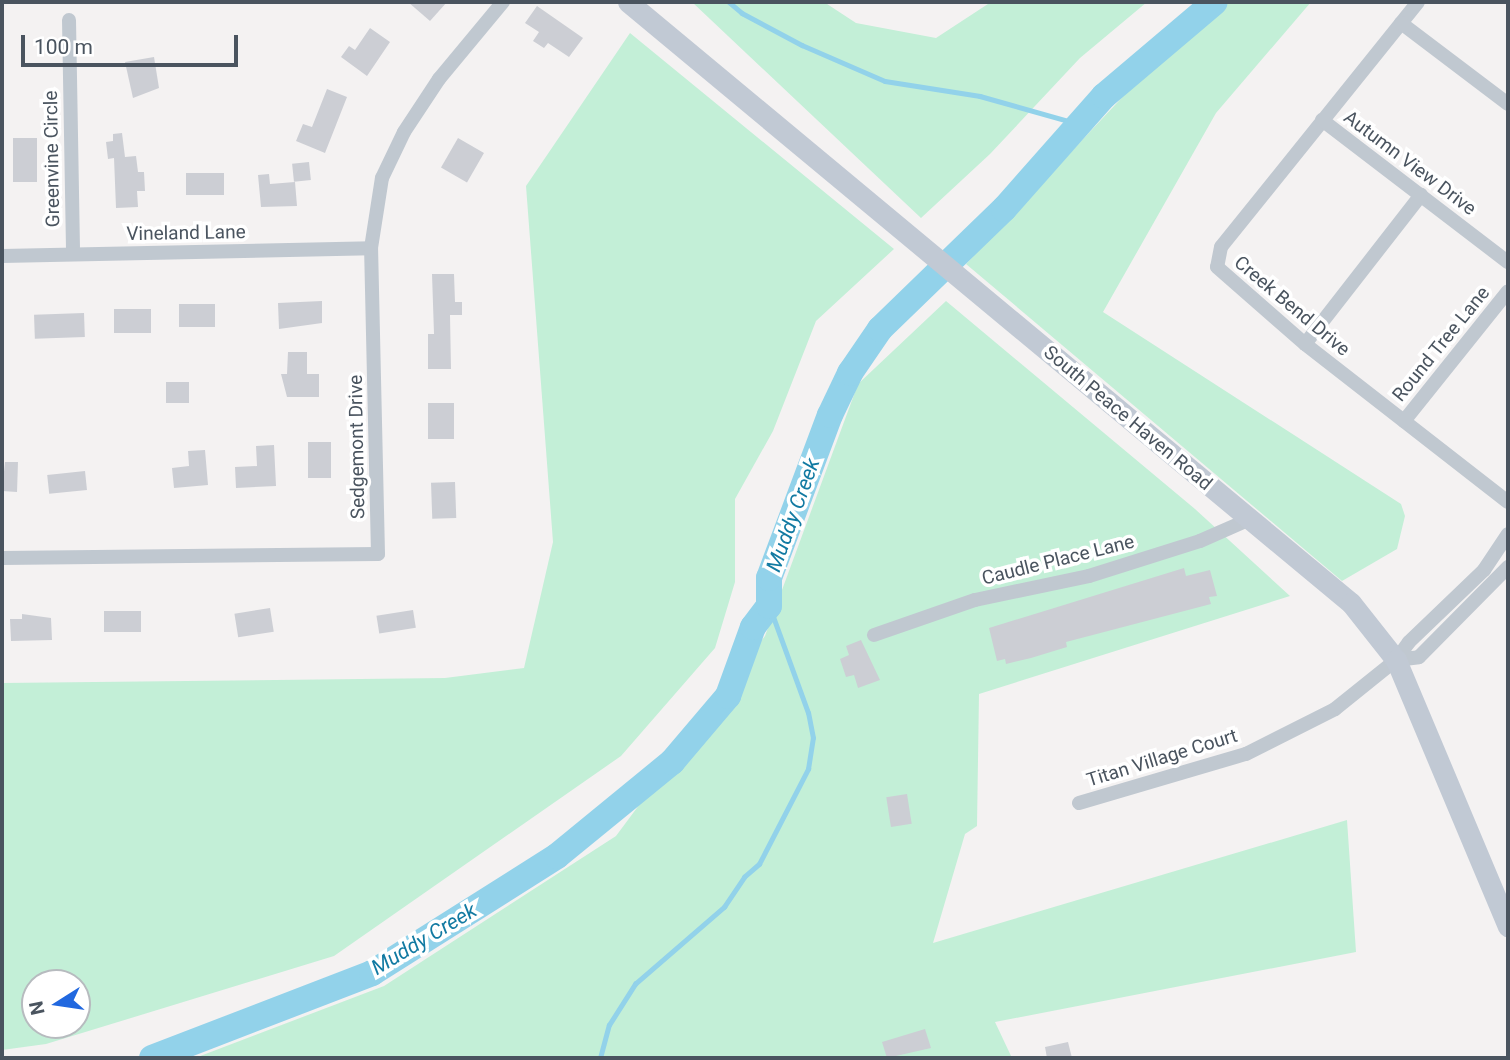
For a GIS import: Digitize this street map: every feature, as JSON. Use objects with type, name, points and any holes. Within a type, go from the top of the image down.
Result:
[{"type":"main road","name":"South Peace Haven Road","points":[[628,2],[871,200],[971,288],[1351,603],[1396,660],[1508,926]]},
{"type":"street","name":"Sedgemont Drive","points":[[2,558],[378,554],[371,247],[382,178],[404,132],[439,79],[503,2]]},
{"type":"street","name":"Creek Bend Drive","points":[[1418,2],[1322,120],[1216,261],[1226,280],[1508,502]]},
{"type":"street","name":"Greenvine Circle","points":[[69,20],[73,254]]},
{"type":"street","points":[[1401,23],[1508,104]]},
{"type":"street","name":"Autumn View Drive","points":[[1322,120],[1508,262]]},
{"type":"street","points":[[1305,344],[1421,195]]},
{"type":"street","name":"Vineland Lane","points":[[2,256],[371,247]]},
{"type":"street","name":"Round Tree Lane","points":[[1404,421],[1508,291]]},
{"type":"street","name":"Caudle Place Lane","points":[[874,635],[975,600],[1126,565],[1200,541],[1250,519]]},
{"type":"street","points":[[1396,660],[1409,642],[1484,570],[1508,534]]},
{"type":"street","points":[[1396,660],[1419,657],[1508,567]]},
{"type":"street","name":"Titan Village Court","points":[[1079,803],[1246,754],[1335,709],[1396,660]]},
{"type":"green space","points":[[692,2],[824,2],[856,23],[936,38],[991,2],[1147,2],[1080,58],[990,154],[921,218]]},
{"type":"green space","points":[[1228,2],[1311,2],[1216,113],[1103,312],[1401,504],[1405,516],[1397,549],[1342,581],[966,264],[1144,74]]},
{"type":"green space","points":[[630,33],[894,249],[816,321],[773,431],[735,499],[735,582],[715,648],[621,756],[334,956],[91,1030],[91,969],[21,969],[21,1039],[62,1039],[2,1050],[2,683],[445,678],[524,668],[553,542],[526,186]]},
{"type":"green space","points":[[946,301],[1195,509],[1290,596],[979,694],[977,826],[965,834],[933,943],[1347,820],[1356,952],[995,1022],[1012,1058],[195,1058],[384,986],[616,836],[765,636],[858,384]]},
{"type":"building","points":[[408,2],[447,2],[430,21]]},
{"type":"building","points":[[537,6],[583,38],[569,57],[548,43],[544,48],[533,41],[539,32],[525,23]]},
{"type":"building","points":[[370,28],[390,42],[367,76],[341,57],[349,46],[355,50]]},
{"type":"building","points":[[154,57],[159,88],[133,98],[125,62]]},
{"type":"building","points":[[327,89],[347,97],[325,153],[296,141],[303,124],[312,127]]},
{"type":"building","points":[[122,133],[125,157],[136,156],[138,172],[144,172],[145,191],[137,191],[138,207],[116,208],[114,158],[108,159],[106,142],[113,141],[113,134]]},
{"type":"building","points":[[13,138],[37,138],[37,182],[13,182]]},
{"type":"building","points":[[458,138],[484,153],[467,182],[441,167]]},
{"type":"building","points":[[309,162],[311,180],[294,182],[292,164]]},
{"type":"building","points":[[186,173],[224,173],[224,195],[186,195]]},
{"type":"building","points":[[269,174],[270,184],[295,182],[297,206],[261,207],[258,175]]},
{"type":"building","points":[[432,274],[454,274],[455,302],[462,302],[462,315],[450,315],[451,369],[428,369],[428,334],[434,334]]},
{"type":"building","points":[[322,301],[322,323],[279,329],[278,303]]},
{"type":"building","points":[[179,304],[215,304],[215,327],[179,327]]},
{"type":"building","points":[[114,309],[151,309],[151,333],[114,333]]},
{"type":"building","points":[[84,313],[85,337],[35,339],[34,315]]},
{"type":"building","points":[[288,352],[307,352],[307,374],[319,374],[319,397],[287,397],[281,374],[287,374]]},
{"type":"building","points":[[166,382],[189,382],[189,403],[166,403]]},
{"type":"building","points":[[428,403],[454,403],[454,439],[428,439]]},
{"type":"building","points":[[308,442],[331,442],[331,478],[308,478]]},
{"type":"building","points":[[274,445],[276,486],[236,488],[235,467],[257,466],[256,446]]},
{"type":"building","points":[[205,450],[208,485],[174,488],[172,468],[189,466],[188,451]]},
{"type":"building","points":[[5,462],[18,462],[17,492],[2,491]]},
{"type":"building","points":[[85,471],[87,490],[49,494],[47,475]]},
{"type":"building","points":[[455,482],[456,518],[432,519],[431,483]]},
{"type":"building","points":[[1184,568],[1186,576],[1210,570],[1217,596],[1209,597],[1211,604],[1066,642],[1067,647],[1031,658],[1006,664],[1005,659],[997,661],[989,628]]},
{"type":"building","points":[[270,608],[274,632],[238,637],[234,614]]},
{"type":"building","points":[[413,610],[416,628],[379,634],[376,616]]},
{"type":"building","points":[[104,611],[141,611],[141,632],[104,632]]},
{"type":"building","points":[[22,614],[51,618],[52,640],[11,641],[10,619],[22,619]]},
{"type":"building","points":[[861,640],[880,680],[858,688],[854,675],[846,677],[840,659],[849,655],[846,646]]},
{"type":"building","points":[[907,794],[912,824],[891,827],[886,797]]},
{"type":"building","points":[[925,1029],[931,1048],[887,1058],[882,1042]]},
{"type":"building","points":[[1068,1042],[1072,1058],[1047,1058],[1045,1047]]},
{"type":"waterway","points":[[729,2],[742,13],[802,45],[885,81],[980,96],[1079,124]]},
{"type":"waterway","name":"Muddy Creek","points":[[152,1058],[372,973],[557,856],[672,762],[728,696],[753,627],[769,606],[769,578],[830,415],[850,373],[880,329],[1004,209],[1104,96],[1215,2]]},
{"type":"waterway","points":[[600,1058],[609,1025],[635,984],[724,907],[744,877],[759,864],[808,769],[813,738],[808,713],[769,606]]}]
